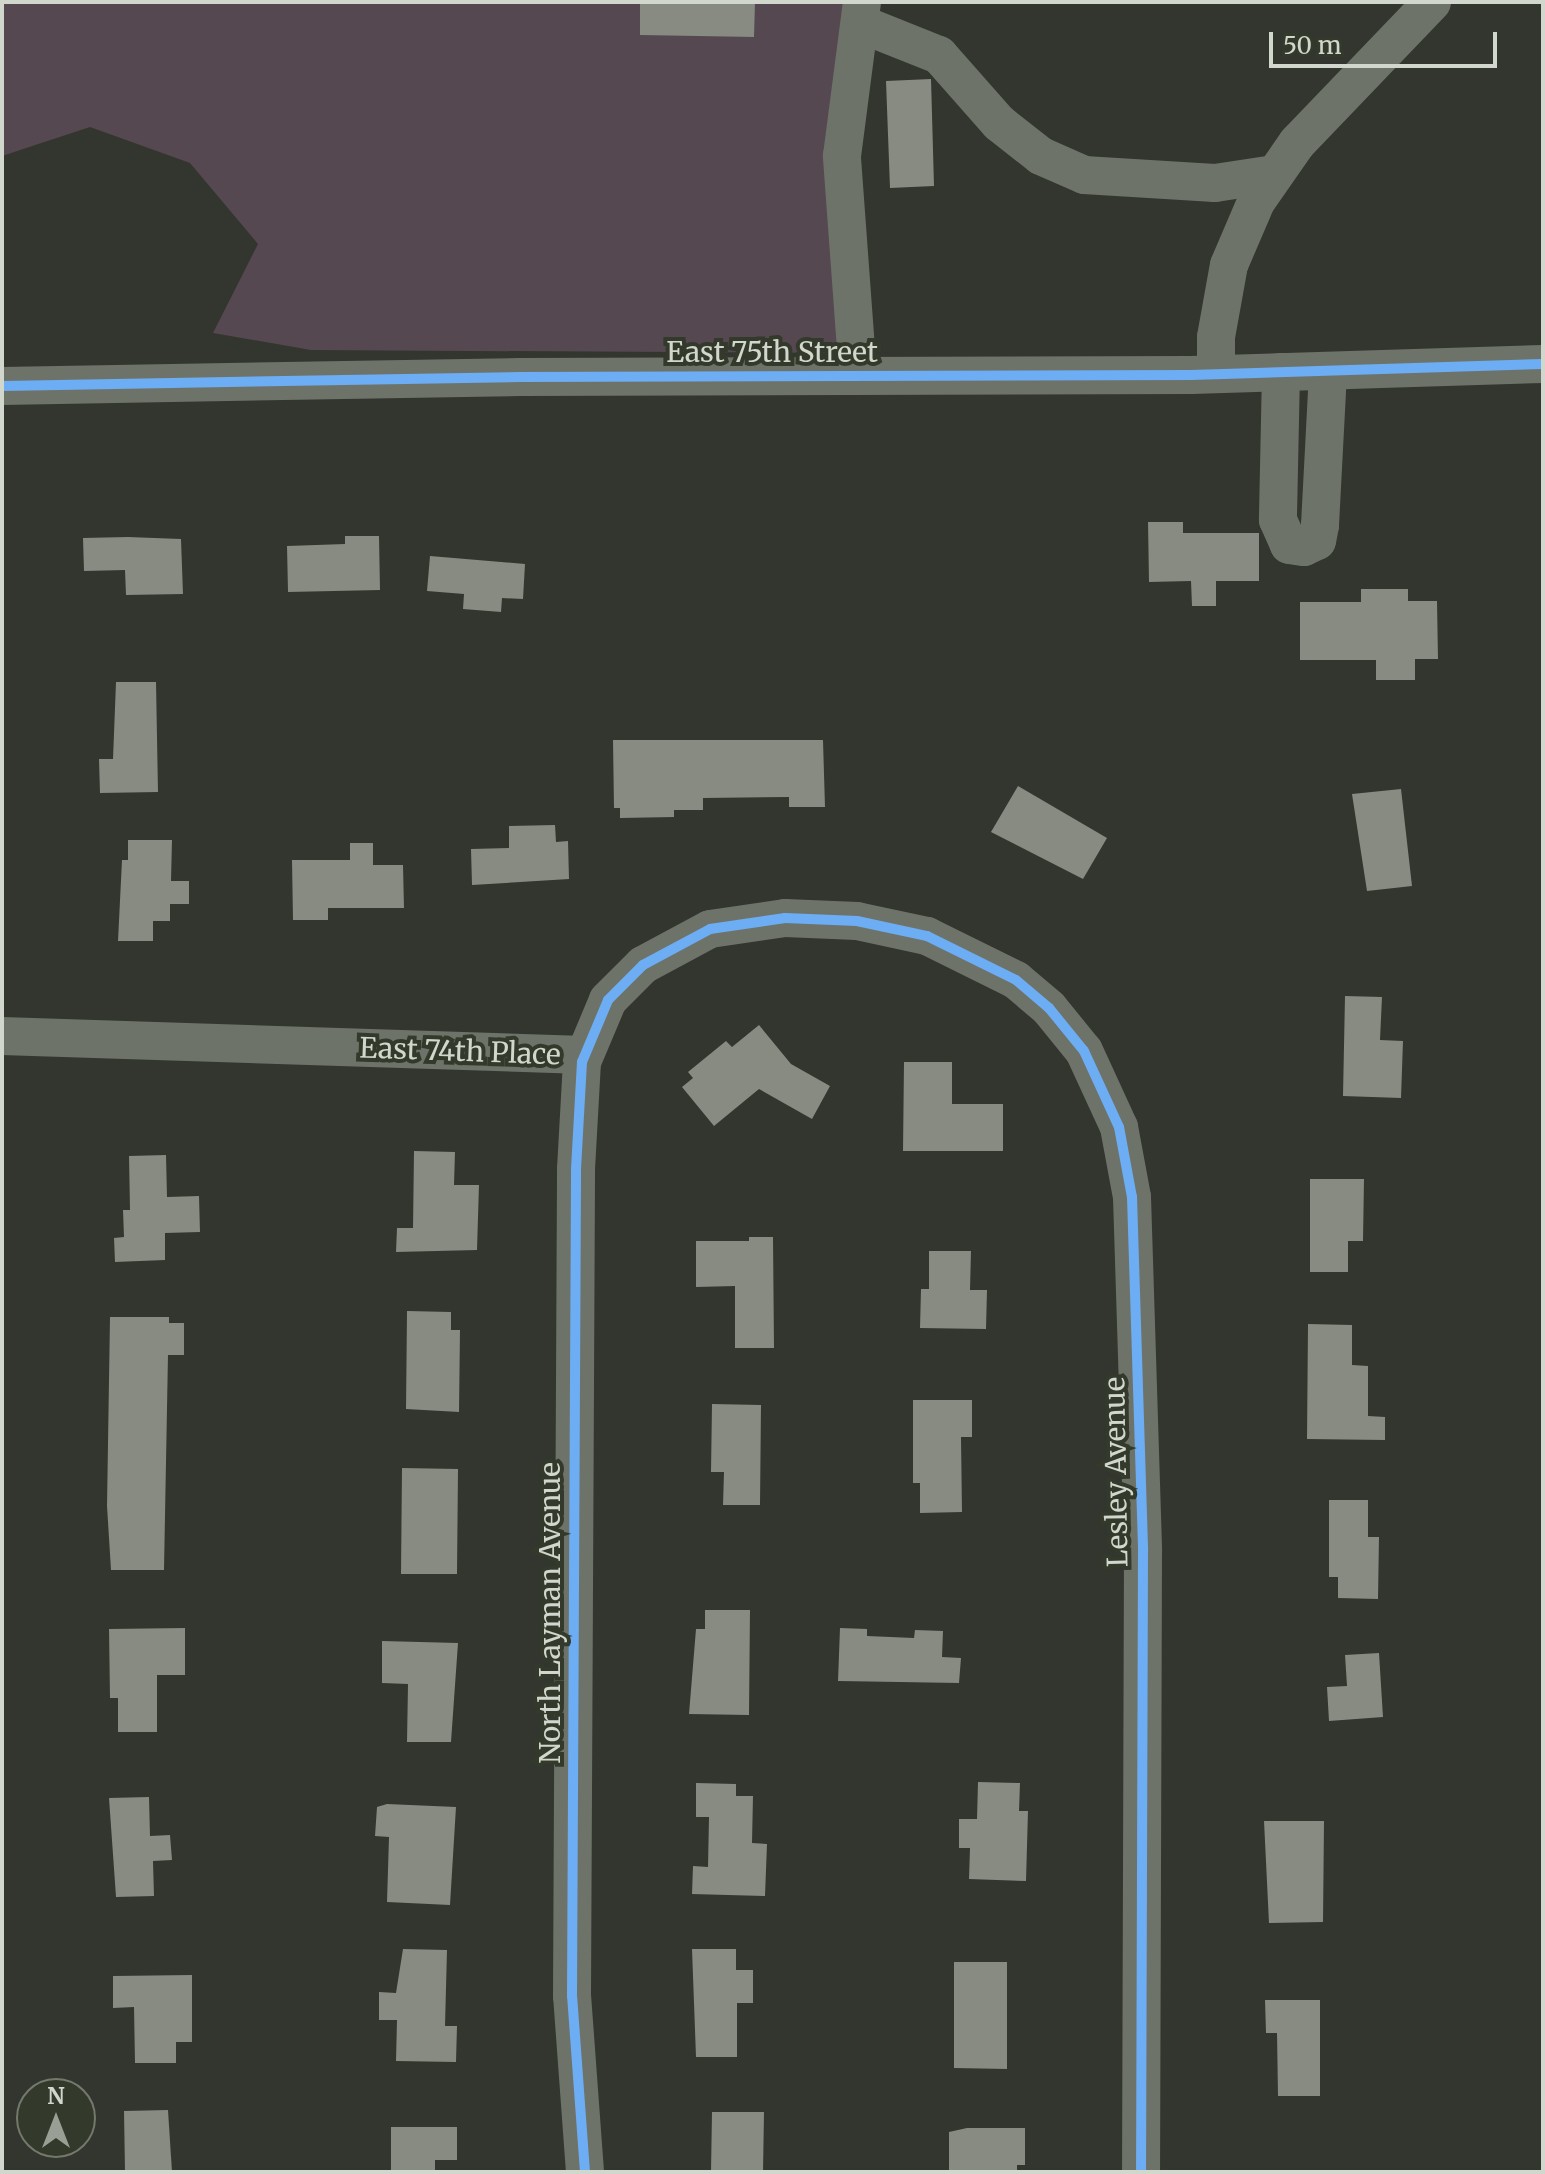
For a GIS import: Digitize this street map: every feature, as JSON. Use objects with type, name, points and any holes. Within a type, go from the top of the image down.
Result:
[{"type":"street","points":[[1216,374],[1216,337],[1229,265],[1274,174],[1297,143],[1432,2]]},
{"type":"street","points":[[858,376],[842,156],[862,13],[939,55],[999,123],[1041,156],[1084,175],[1215,183],[1274,174]]},
{"type":"street","name":"East 75th Street","points":[[2,386],[1216,374],[1543,364]]},
{"type":"street","points":[[1281,372],[1278,520],[1289,545],[1304,547],[1317,541],[1320,525],[1328,371]]},
{"type":"street","name":"East 74th Place","points":[[2,1036],[584,1055],[601,1014],[627,978],[690,935],[758,920],[857,921]]},
{"type":"street","name":"Lesley Avenue","points":[[857,921],[954,945],[1016,980],[1049,1008],[1084,1051],[1105,1088],[1124,1143],[1132,1197],[1143,1551],[1141,2172]]},
{"type":"street","name":"North Layman Avenue","points":[[584,1055],[576,1169],[572,1996],[585,2172]]},
{"type":"shaded area","points":[[2,2],[847,2],[838,353],[311,350],[213,333],[258,244],[190,163],[90,127],[2,156]]},
{"type":"building","points":[[640,2],[755,2],[754,37],[640,35]]},
{"type":"building","points":[[931,79],[934,186],[890,188],[886,81]]},
{"type":"building","points":[[1148,522],[1183,522],[1183,533],[1259,533],[1259,581],[1216,581],[1216,606],[1192,606],[1191,581],[1149,582]]},
{"type":"building","points":[[345,536],[379,536],[380,590],[288,592],[287,546],[345,544]]},
{"type":"building","points":[[83,538],[181,539],[183,594],[126,595],[125,570],[84,571]]},
{"type":"building","points":[[430,556],[525,564],[523,599],[502,598],[501,612],[463,609],[464,594],[427,591]]},
{"type":"building","points":[[1361,589],[1408,589],[1408,601],[1437,601],[1438,659],[1415,659],[1415,680],[1376,680],[1376,660],[1300,660],[1300,602],[1361,602]]},
{"type":"building","points":[[116,682],[156,682],[158,792],[100,793],[99,759],[113,759]]},
{"type":"building","points":[[613,740],[823,740],[825,807],[789,807],[789,797],[703,798],[703,810],[674,810],[674,817],[620,818],[620,808],[614,808]]},
{"type":"building","points":[[1018,786],[1107,838],[1083,879],[991,832]]},
{"type":"building","points":[[1401,789],[1412,886],[1367,891],[1352,794]]},
{"type":"building","points":[[555,825],[556,842],[568,841],[569,879],[472,885],[471,849],[509,848],[509,826]]},
{"type":"building","points":[[128,840],[172,840],[171,881],[189,881],[189,904],[170,904],[170,921],[153,921],[153,941],[118,941],[122,860],[128,860]]},
{"type":"building","points":[[350,843],[373,843],[373,865],[403,865],[404,908],[328,908],[328,920],[293,920],[292,860],[350,860]]},
{"type":"building","points":[[1345,996],[1382,997],[1380,1040],[1403,1041],[1401,1098],[1343,1096]]},
{"type":"building","points":[[759,1025],[791,1064],[830,1086],[812,1119],[759,1089],[714,1126],[682,1087],[693,1078],[688,1072],[726,1041],[732,1047]]},
{"type":"building","points":[[904,1062],[952,1062],[952,1104],[1003,1104],[1003,1151],[903,1151]]},
{"type":"building","points":[[414,1151],[455,1152],[454,1185],[479,1185],[477,1250],[396,1252],[397,1228],[413,1228]]},
{"type":"building","points":[[166,1155],[167,1197],[199,1196],[200,1232],[165,1233],[165,1260],[115,1262],[114,1238],[124,1237],[123,1210],[130,1210],[129,1156]]},
{"type":"building","points":[[1310,1179],[1364,1179],[1363,1241],[1348,1241],[1348,1272],[1310,1272]]},
{"type":"building","points":[[749,1237],[773,1237],[774,1348],[735,1348],[735,1286],[696,1287],[696,1241],[749,1241]]},
{"type":"building","points":[[929,1251],[971,1251],[970,1290],[987,1290],[986,1329],[920,1328],[921,1289],[929,1289]]},
{"type":"building","points":[[407,1311],[451,1312],[451,1330],[460,1330],[459,1412],[406,1409]]},
{"type":"building","points":[[110,1317],[169,1317],[169,1323],[184,1323],[184,1355],[168,1355],[164,1570],[111,1570],[107,1506]]},
{"type":"building","points":[[1308,1324],[1352,1325],[1352,1365],[1368,1366],[1368,1416],[1385,1417],[1385,1440],[1307,1439]]},
{"type":"building","points":[[913,1400],[972,1400],[972,1437],[961,1437],[962,1512],[920,1513],[920,1483],[913,1483]]},
{"type":"building","points":[[712,1404],[761,1405],[760,1505],[723,1505],[724,1472],[711,1472]]},
{"type":"building","points":[[402,1468],[458,1469],[457,1574],[401,1574]]},
{"type":"building","points":[[1329,1500],[1368,1500],[1368,1537],[1379,1537],[1378,1599],[1338,1598],[1338,1577],[1329,1577]]},
{"type":"building","points":[[705,1610],[750,1610],[749,1715],[689,1714],[696,1629],[705,1629]]},
{"type":"building","points":[[185,1628],[185,1675],[157,1675],[157,1732],[118,1732],[118,1698],[110,1698],[109,1629]]},
{"type":"building","points":[[840,1628],[867,1629],[867,1636],[914,1638],[915,1630],[943,1631],[942,1657],[961,1658],[959,1683],[838,1681]]},
{"type":"building","points":[[382,1641],[458,1643],[451,1742],[407,1742],[408,1684],[382,1683]]},
{"type":"building","points":[[1379,1653],[1383,1717],[1329,1721],[1327,1687],[1347,1686],[1345,1655]]},
{"type":"building","points":[[978,1782],[1020,1783],[1019,1811],[1028,1811],[1026,1881],[969,1879],[970,1848],[959,1848],[959,1819],[977,1819]]},
{"type":"building","points":[[696,1783],[736,1784],[736,1796],[753,1796],[752,1843],[767,1844],[765,1896],[692,1894],[693,1866],[708,1867],[709,1817],[696,1817]]},
{"type":"building","points":[[149,1797],[150,1836],[170,1835],[172,1860],[153,1861],[154,1896],[116,1897],[109,1798]]},
{"type":"building","points":[[387,1804],[456,1807],[450,1905],[387,1902],[389,1837],[375,1836],[377,1807]]},
{"type":"building","points":[[1264,1821],[1324,1821],[1323,1922],[1269,1923]]},
{"type":"building","points":[[403,1949],[447,1950],[445,2026],[457,2026],[456,2062],[396,2061],[397,2020],[379,2020],[379,1992],[396,1993]]},
{"type":"building","points":[[692,1949],[736,1949],[736,1970],[753,1970],[753,2003],[737,2003],[737,2057],[696,2057]]},
{"type":"building","points":[[954,1962],[1007,1962],[1007,2069],[954,2068]]},
{"type":"building","points":[[192,1975],[192,2042],[176,2042],[176,2063],[135,2063],[134,2007],[113,2008],[113,1976]]},
{"type":"building","points":[[1265,2000],[1320,2000],[1320,2096],[1278,2096],[1277,2033],[1266,2033]]},
{"type":"building","points":[[168,2110],[172,2172],[125,2172],[124,2111]]},
{"type":"building","points":[[712,2112],[764,2112],[763,2172],[711,2172]]},
{"type":"building","points":[[391,2127],[457,2127],[457,2160],[435,2160],[435,2172],[391,2172]]},
{"type":"building","points":[[967,2128],[1025,2128],[1025,2165],[1017,2165],[1017,2172],[949,2172],[949,2132]]},
{"type":"cycle path","points":[[2,386],[520,377],[1191,375],[1543,364]]},
{"type":"cycle path","points":[[585,2172],[572,1996],[576,1169],[582,1062],[608,1000],[643,965],[710,929],[785,918],[857,921],[927,936],[1016,980],[1049,1008],[1084,1051],[1119,1127],[1132,1197],[1143,1551],[1141,2172]]}]
